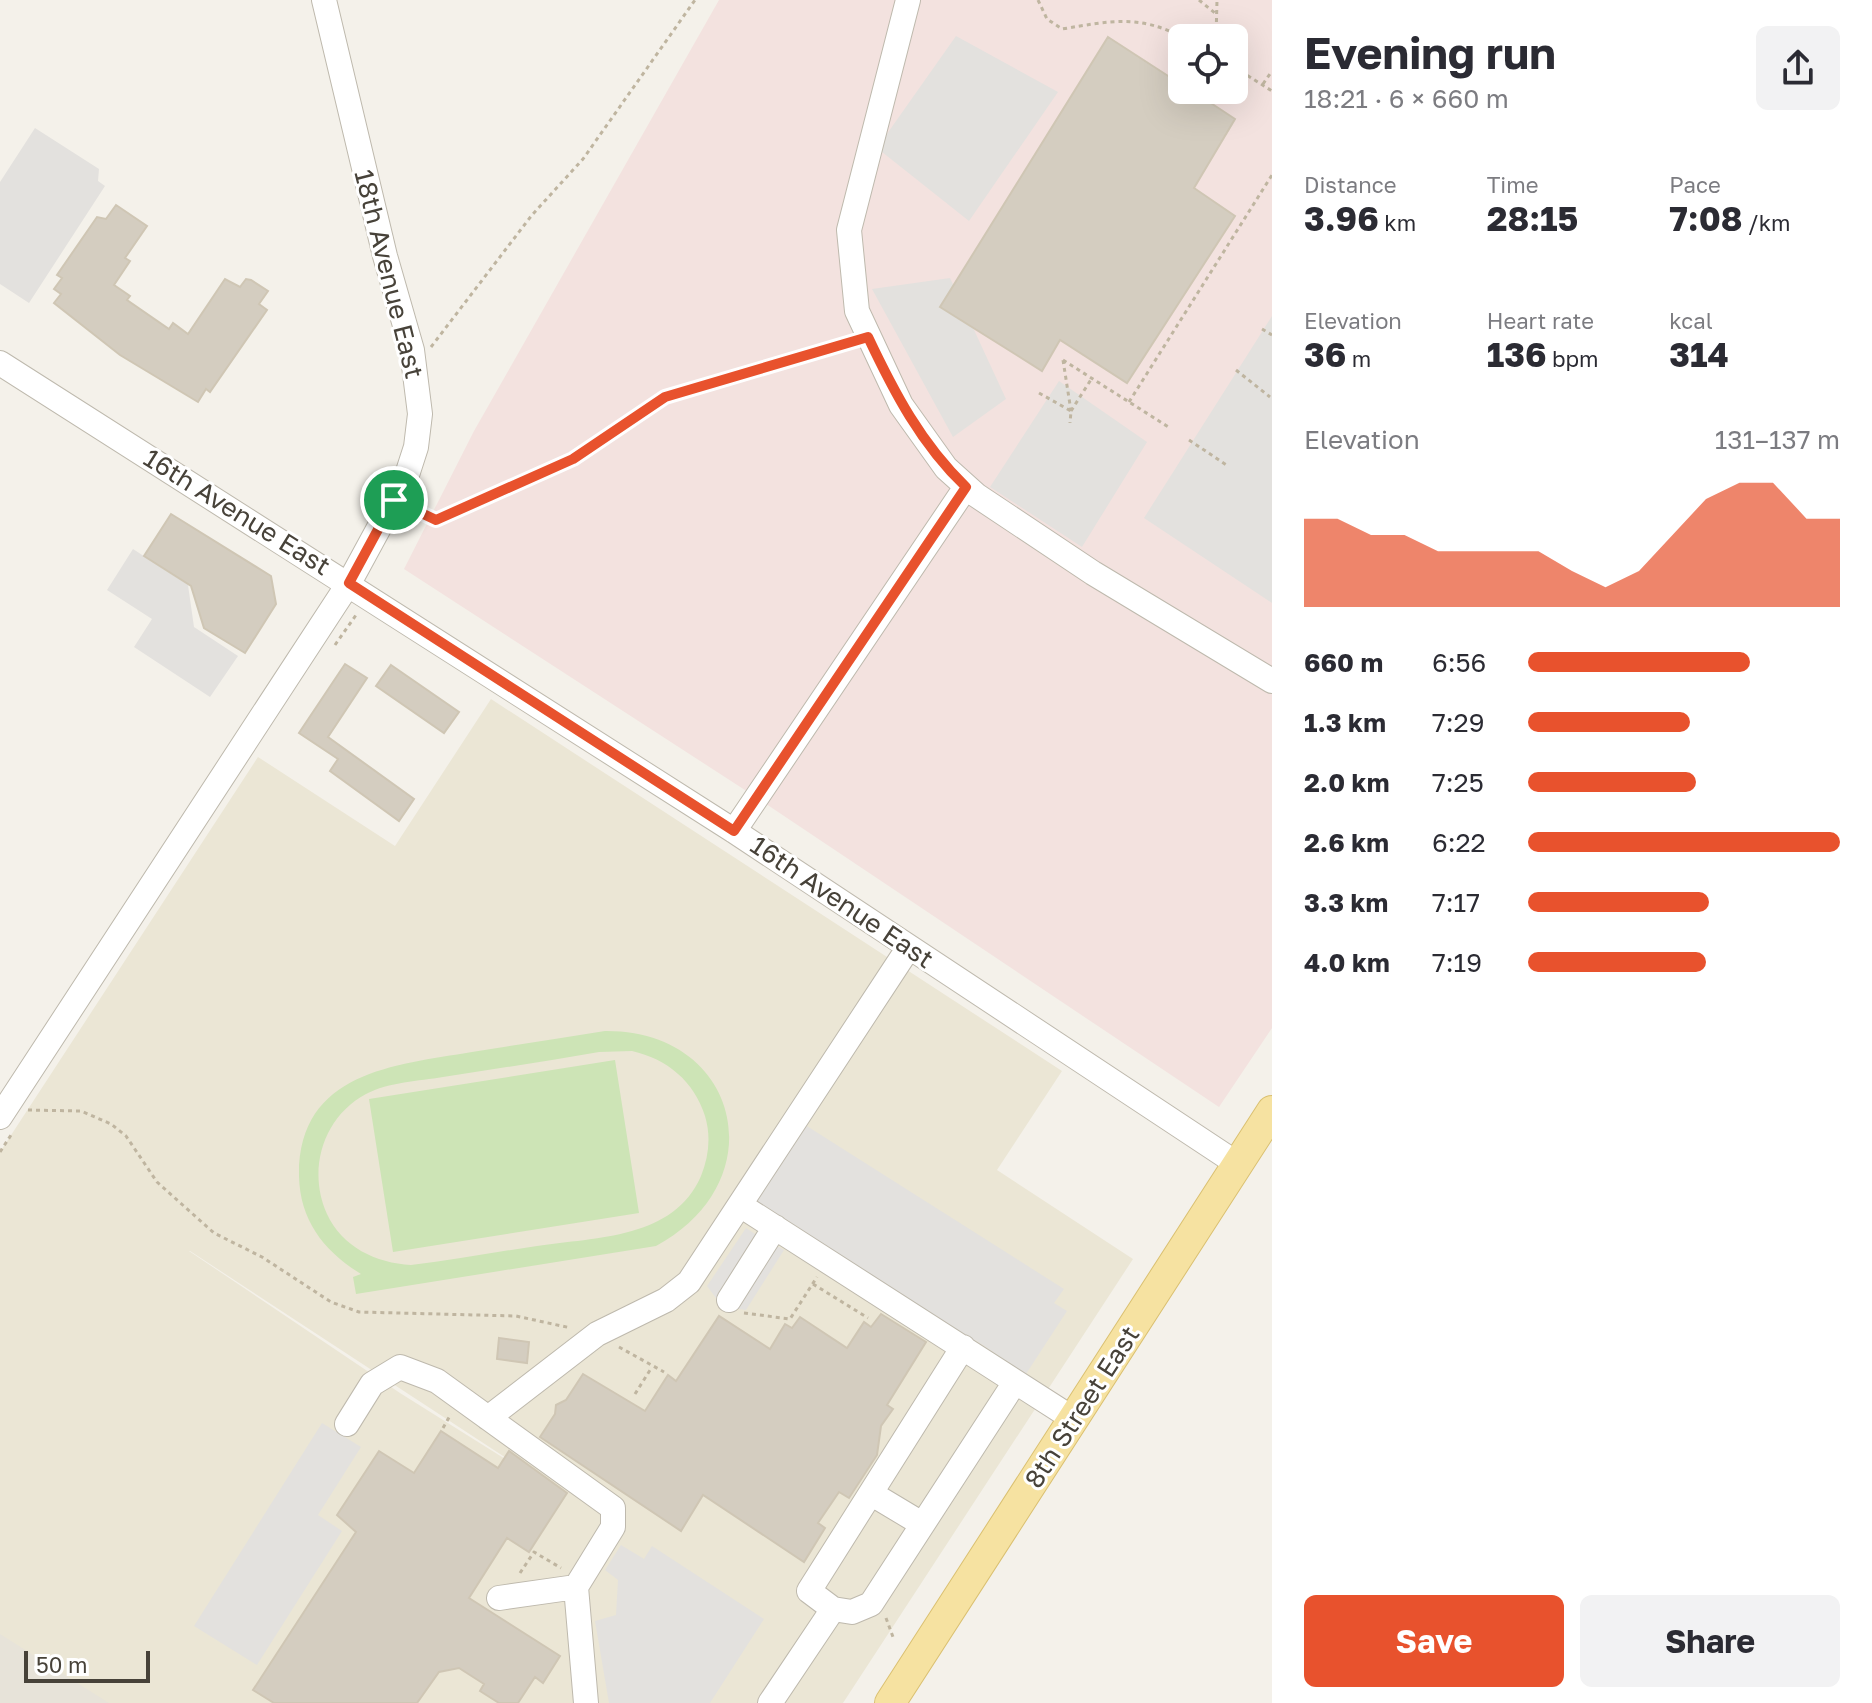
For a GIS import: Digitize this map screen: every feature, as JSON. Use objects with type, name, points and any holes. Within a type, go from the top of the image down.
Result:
[{"type":"main road","name":"8th Street East","points":[[890,1703],[1272,1111]]},
{"type":"street","name":"18th Avenue East","points":[[0,1117],[349,583],[394,500],[416,447],[420,414],[415,367],[324,0]]},
{"type":"street","points":[[908,0],[849,230],[857,311],[901,405],[946,468],[966,487],[1093,573],[1272,681]]},
{"type":"street","name":"16th Avenue East","points":[[0,363],[734,831],[1236,1163]]},
{"type":"street","points":[[734,831],[966,487]]},
{"type":"street","points":[[488,1418],[597,1334],[666,1300],[689,1282],[909,947]]},
{"type":"street","points":[[740,1205],[1075,1420]]},
{"type":"street","points":[[729,1306],[775,1227]]},
{"type":"street","points":[[963,1347],[809,1591],[833,1609],[852,1612],[871,1604],[1015,1382]]},
{"type":"street","points":[[347,1424],[372,1384],[400,1367],[437,1381],[602,1497],[613,1508],[613,1527],[578,1584],[586,1703]]},
{"type":"street","points":[[872,1494],[922,1524]]},
{"type":"street","points":[[499,1598],[578,1584]]},
{"type":"street","points":[[770,1703],[833,1609]]},
{"type":"path","points":[[415,367],[532,215],[583,159],[695,0]]},
{"type":"path","points":[[1038,0],[1047,19],[1062,29],[1116,21],[1157,23],[1168,29]]},
{"type":"path","points":[[1199,0],[1217,15]]},
{"type":"path","points":[[1217,0],[1217,24]]},
{"type":"path","points":[[1263,85],[1272,71]]},
{"type":"path","points":[[1248,76],[1272,91]]},
{"type":"path","points":[[1129,402],[1272,175]]},
{"type":"path","points":[[1262,329],[1272,335]]},
{"type":"path","points":[[394,500],[436,520],[573,459],[665,397],[868,337]]},
{"type":"path","points":[[1070,423],[1063,360],[1170,428]]},
{"type":"path","points":[[1236,370],[1249,384],[1270,397]]},
{"type":"path","points":[[1071,411],[1092,378]]},
{"type":"path","points":[[1039,393],[1071,411]]},
{"type":"path","points":[[1189,440],[1228,466]]},
{"type":"path","points":[[27,1110],[81,1111],[111,1124],[126,1136],[157,1182],[214,1233],[262,1257],[331,1302],[359,1312],[395,1316],[516,1316],[597,1334],[664,1372]]},
{"type":"path","points":[[729,1306],[790,1319],[828,1261]]},
{"type":"path","points":[[813,1284],[868,1318]]},
{"type":"path","points":[[635,1394],[653,1366]]},
{"type":"path","points":[[520,1573],[534,1552],[578,1584]]},
{"type":"shaded area","points":[[719,0],[1272,0],[1272,1028],[1219,1107],[748,792],[404,569],[474,431]]},
{"type":"shaded area","points":[[956,36],[1058,92],[969,221],[877,148]]},
{"type":"shaded area","points":[[35,128],[99,169],[98,181],[105,186],[29,303],[0,284],[0,182]]},
{"type":"shaded area","points":[[950,278],[1006,399],[953,437],[872,289]]},
{"type":"shaded area","points":[[1272,316],[1272,603],[1144,518]]},
{"type":"shaded area","points":[[1059,381],[1147,442],[1082,547],[990,487]]},
{"type":"shaded area","points":[[133,549],[188,585],[194,627],[238,656],[210,697],[134,647],[152,619],[107,590]]},
{"type":"shaded area","points":[[491,699],[1062,1071],[997,1170],[1133,1259],[843,1703],[109,1703],[0,1634],[0,1152],[258,757],[395,846]],"holes":[[[189,1251],[572,1501],[400,1393]]]},
{"type":"shaded area","points":[[802,1123],[1064,1289],[1054,1303],[1067,1311],[1026,1374],[975,1340],[963,1360],[776,1239],[774,1244],[784,1250],[746,1310],[731,1308],[716,1298],[707,1286],[746,1228],[755,1234],[759,1232],[740,1219]]},
{"type":"shaded area","points":[[322,1423],[361,1447],[318,1515],[342,1531],[257,1665],[194,1626]]},
{"type":"shaded area","points":[[621,1545],[644,1559],[652,1546],[764,1619],[710,1703],[609,1703],[595,1621],[616,1615],[618,1580],[605,1570]]},
{"type":"shaded area","points":[[0,1625],[117,1703],[0,1703]]},
{"type":"green space","points":[[605,1031],[651,1037],[687,1055],[713,1082],[726,1114],[728,1150],[718,1185],[694,1218],[656,1246],[356,1294],[353,1277],[361,1274],[325,1245],[316,1233],[300,1192],[303,1141],[315,1115],[333,1094],[356,1080],[412,1062]],"holes":[[[632,1051],[678,1073],[694,1092],[705,1116],[708,1138],[704,1168],[689,1197],[653,1223],[608,1237],[411,1265],[373,1257],[351,1244],[333,1226],[321,1197],[319,1163],[323,1146],[339,1116],[366,1094],[404,1082],[599,1052]]]},
{"type":"green space","points":[[615,1060],[639,1213],[393,1252],[369,1099]]},
{"type":"building","points":[[1108,37],[1168,76],[1168,104],[1212,104],[1235,119],[1194,188],[1235,216],[1127,383],[1060,340],[1042,371],[940,307]]},
{"type":"building","points":[[116,205],[147,226],[125,258],[130,261],[114,285],[130,296],[127,300],[169,329],[173,323],[188,334],[225,279],[240,287],[246,279],[251,280],[268,291],[259,304],[267,310],[210,392],[206,389],[198,402],[120,355],[54,303],[61,294],[54,289],[62,278],[57,275],[97,217],[106,219]]},
{"type":"building","points":[[171,514],[271,576],[276,604],[245,653],[204,628],[191,586],[144,556]]},
{"type":"building","points":[[345,664],[367,678],[328,737],[414,799],[399,821],[330,771],[338,759],[299,733]]},
{"type":"building","points":[[391,665],[459,712],[444,733],[376,686]]},
{"type":"building","points":[[881,1314],[926,1342],[887,1405],[893,1409],[881,1426],[877,1455],[849,1498],[839,1492],[818,1523],[825,1528],[804,1562],[703,1495],[681,1531],[540,1437],[555,1414],[556,1405],[566,1400],[583,1374],[645,1411],[668,1375],[676,1381],[719,1316],[770,1349],[785,1324],[792,1328],[800,1317],[847,1348],[864,1322],[871,1327]]},
{"type":"building","points":[[499,1338],[529,1342],[527,1363],[497,1359]]},
{"type":"building","points":[[441,1431],[498,1468],[509,1451],[567,1493],[529,1552],[507,1538],[469,1598],[560,1656],[543,1683],[535,1677],[518,1703],[499,1703],[480,1691],[484,1684],[459,1668],[439,1672],[417,1703],[274,1703],[253,1690],[356,1532],[337,1515],[379,1451],[414,1473]]},
{"type":"route","points":[[868,337],[901,405],[946,468],[966,487],[734,831],[349,583],[394,500],[436,520],[573,459],[665,397],[868,337]]}]
